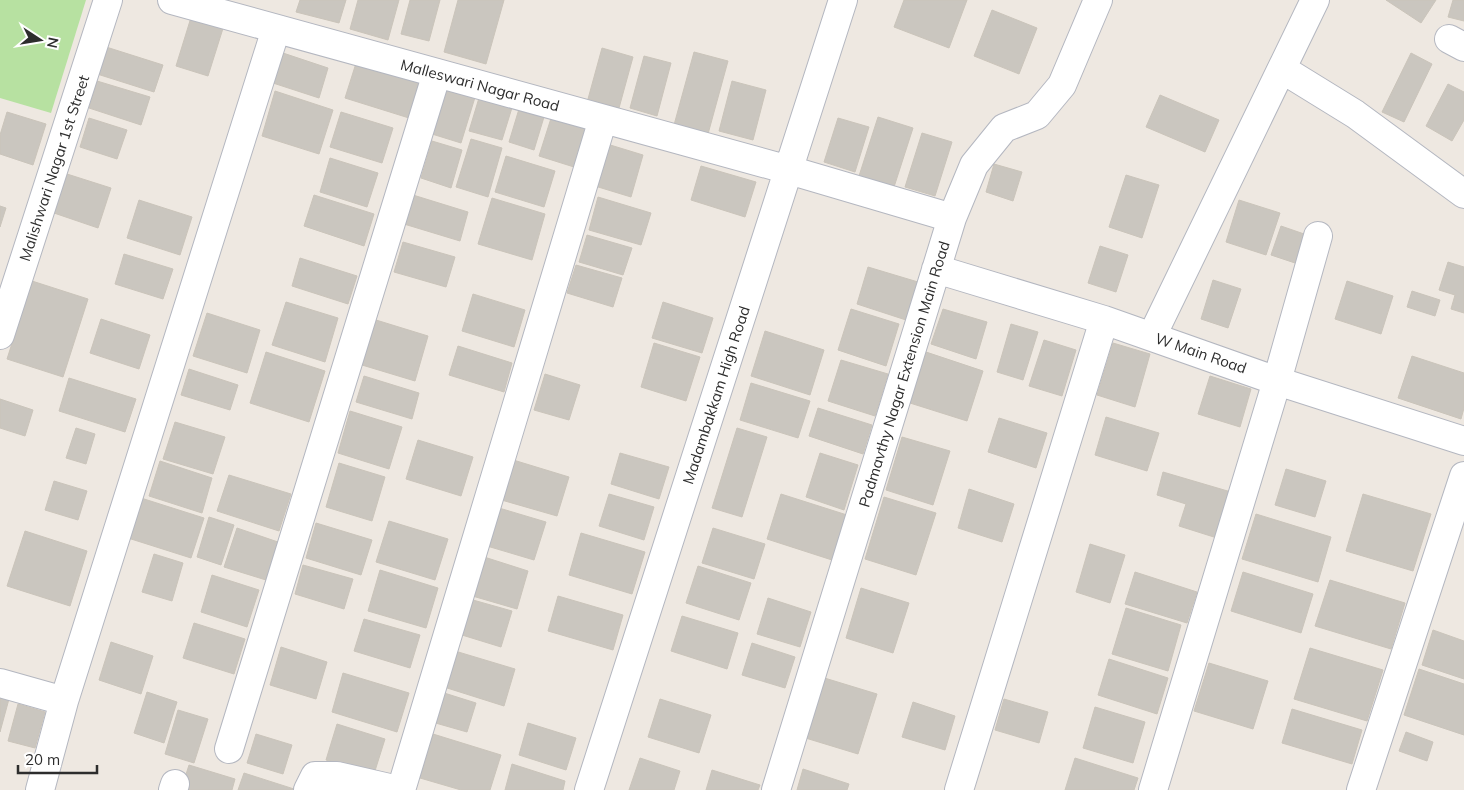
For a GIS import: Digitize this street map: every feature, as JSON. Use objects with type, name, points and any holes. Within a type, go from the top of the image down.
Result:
[{"type":"street","name":"Malishwari Nagar 1st Street","points":[[0,335],[108,0]]},
{"type":"street","name":"Malleswari Nagar Road","points":[[172,0],[789,170],[952,218]]},
{"type":"street","name":"Madambakkam High Road","points":[[589,790],[842,0]]},
{"type":"street","name":"Padmavthy Nagar Extension Main Road","points":[[776,790],[952,218],[974,166],[1004,128],[1037,115],[1062,85],[1098,0]]},
{"type":"street","points":[[1152,336],[1316,0]]},
{"type":"street","points":[[40,790],[64,701],[276,29]]},
{"type":"street","points":[[1282,69],[1354,114],[1464,194]]},
{"type":"street","points":[[229,749],[437,73]]},
{"type":"street","points":[[308,790],[315,776],[337,776],[399,790],[604,119]]},
{"type":"street","points":[[1153,790],[1277,380],[1318,236]]},
{"type":"street","name":"W Main Road","points":[[936,269],[1104,320],[1277,380],[1464,441]]},
{"type":"street","points":[[959,790],[1104,320]]},
{"type":"street","points":[[1361,790],[1464,476]]},
{"type":"street","points":[[0,683],[64,701]]},
{"type":"green space","points":[[0,0],[86,0],[51,113],[0,98]]},
{"type":"building","points":[[300,0],[346,0],[339,23],[296,12]]},
{"type":"building","points":[[358,0],[399,0],[388,40],[350,29]]},
{"type":"building","points":[[410,0],[440,0],[429,41],[401,34]]},
{"type":"building","points":[[458,0],[504,0],[486,64],[444,52]]},
{"type":"building","points":[[904,0],[967,0],[949,48],[894,27]]},
{"type":"building","points":[[1386,0],[1436,0],[1421,23]]},
{"type":"building","points":[[1453,0],[1464,0],[1464,21],[1448,17]]},
{"type":"building","points":[[992,10],[1037,28],[1019,74],[974,56]]},
{"type":"building","points":[[193,11],[225,22],[208,76],[176,66]]},
{"type":"building","points":[[103,46],[163,65],[154,92],[94,73]]},
{"type":"building","points":[[602,48],[633,57],[619,108],[588,99]]},
{"type":"building","points":[[694,52],[728,61],[708,134],[674,125]]},
{"type":"building","points":[[283,53],[328,68],[319,98],[273,83]]},
{"type":"building","points":[[1411,53],[1432,64],[1404,122],[1382,112]]},
{"type":"building","points":[[644,56],[671,63],[657,116],[630,108]]},
{"type":"building","points":[[357,60],[421,81],[409,118],[345,98]]},
{"type":"building","points":[[97,81],[150,97],[141,125],[89,108]]},
{"type":"building","points":[[732,81],[766,90],[753,140],[719,131]]},
{"type":"building","points":[[1448,84],[1464,92],[1464,120],[1452,141],[1426,126]]},
{"type":"building","points":[[446,85],[476,94],[461,143],[432,134]]},
{"type":"building","points":[[482,88],[515,98],[502,140],[469,131]]},
{"type":"building","points":[[275,91],[333,110],[319,154],[262,136]]},
{"type":"building","points":[[1160,95],[1219,120],[1205,152],[1146,127]]},
{"type":"building","points":[[522,99],[547,107],[534,150],[509,142]]},
{"type":"building","points":[[7,112],[46,124],[33,165],[0,154],[0,135]]},
{"type":"building","points":[[341,112],[393,128],[382,163],[330,147]]},
{"type":"building","points":[[553,112],[588,122],[574,167],[539,156]]},
{"type":"building","points":[[878,117],[913,128],[894,187],[859,176]]},
{"type":"building","points":[[89,118],[127,130],[117,159],[80,147]]},
{"type":"building","points":[[838,118],[869,127],[855,172],[824,162]]},
{"type":"building","points":[[922,133],[952,142],[935,196],[905,187]]},
{"type":"building","points":[[471,139],[502,148],[488,197],[456,187]]},
{"type":"building","points":[[432,141],[462,150],[451,188],[421,178]]},
{"type":"building","points":[[607,144],[643,155],[631,197],[595,186]]},
{"type":"building","points":[[506,156],[555,171],[544,207],[495,192]]},
{"type":"building","points":[[330,158],[378,173],[367,207],[320,192]]},
{"type":"building","points":[[994,164],[1022,172],[1013,201],[986,192]]},
{"type":"building","points":[[701,166],[756,182],[745,217],[691,200]]},
{"type":"building","points":[[67,174],[111,188],[98,228],[54,213]]},
{"type":"building","points":[[1126,175],[1159,185],[1142,238],[1109,227]]},
{"type":"building","points":[[314,195],[374,214],[364,246],[304,226]]},
{"type":"building","points":[[413,195],[468,212],[460,241],[404,224]]},
{"type":"building","points":[[598,197],[651,213],[641,245],[589,230]]},
{"type":"building","points":[[492,198],[545,214],[532,260],[478,244]]},
{"type":"building","points":[[139,200],[192,217],[180,255],[127,238]]},
{"type":"building","points":[[1239,200],[1280,213],[1266,255],[1226,242]]},
{"type":"building","points":[[0,206],[6,208],[0,227]]},
{"type":"building","points":[[1281,226],[1307,235],[1298,264],[1271,255]]},
{"type":"building","points":[[587,235],[632,248],[623,275],[579,262]]},
{"type":"building","points":[[403,242],[455,257],[446,287],[394,272]]},
{"type":"building","points":[[1100,246],[1128,255],[1116,292],[1088,283]]},
{"type":"building","points":[[124,254],[173,269],[163,299],[115,284]]},
{"type":"building","points":[[300,258],[357,276],[348,304],[292,286]]},
{"type":"building","points":[[1448,262],[1464,267],[1464,313],[1451,309],[1455,295],[1439,290]]},
{"type":"building","points":[[576,265],[622,278],[613,307],[567,293]]},
{"type":"building","points":[[868,267],[918,282],[906,320],[857,304]]},
{"type":"building","points":[[1213,280],[1241,289],[1228,328],[1201,319]]},
{"type":"building","points":[[32,281],[88,299],[63,377],[7,359]]},
{"type":"building","points":[[1347,281],[1393,296],[1381,334],[1335,319]]},
{"type":"building","points":[[1412,291],[1440,300],[1435,316],[1407,307]]},
{"type":"building","points":[[473,294],[525,310],[514,347],[462,331]]},
{"type":"building","points":[[286,302],[338,318],[325,362],[272,345]]},
{"type":"building","points":[[663,302],[713,318],[702,353],[652,338]]},
{"type":"building","points":[[851,309],[899,324],[886,366],[838,350]]},
{"type":"building","points":[[943,309],[987,322],[976,359],[931,344]]},
{"type":"building","points":[[207,313],[260,330],[247,373],[193,356]]},
{"type":"building","points":[[101,319],[150,335],[139,369],[90,353]]},
{"type":"building","points":[[376,320],[428,336],[415,381],[362,365]]},
{"type":"building","points":[[1011,324],[1038,332],[1023,380],[997,372]]},
{"type":"building","points":[[765,331],[824,350],[810,395],[751,376]]},
{"type":"building","points":[[1044,340],[1076,350],[1062,396],[1029,386]]},
{"type":"building","points":[[654,343],[700,357],[686,401],[641,387]]},
{"type":"building","points":[[1113,343],[1150,354],[1135,407],[1097,395]]},
{"type":"building","points":[[458,346],[512,363],[504,392],[449,375]]},
{"type":"building","points":[[266,352],[325,371],[309,422],[250,403]]},
{"type":"building","points":[[926,352],[983,371],[967,421],[910,403]]},
{"type":"building","points":[[1412,356],[1464,373],[1464,408],[1461,419],[1398,398]]},
{"type":"building","points":[[841,360],[888,374],[875,416],[828,401]]},
{"type":"building","points":[[189,369],[238,385],[230,410],[181,395]]},
{"type":"building","points":[[545,374],[580,385],[569,420],[534,410]]},
{"type":"building","points":[[364,376],[419,393],[412,419],[356,402]]},
{"type":"building","points":[[1210,376],[1251,389],[1240,427],[1198,414]]},
{"type":"building","points":[[69,378],[136,399],[125,432],[59,411]]},
{"type":"building","points":[[751,383],[810,401],[798,438],[740,420]]},
{"type":"building","points":[[0,399],[33,410],[25,436],[0,428]]},
{"type":"building","points":[[818,408],[872,425],[863,454],[809,436]]},
{"type":"building","points":[[350,411],[402,427],[389,469],[338,453]]},
{"type":"building","points":[[1106,417],[1159,433],[1147,471],[1095,455]]},
{"type":"building","points":[[999,418],[1047,433],[1036,468],[988,452]]},
{"type":"building","points":[[175,422],[225,437],[213,474],[163,459]]},
{"type":"building","points":[[76,428],[95,434],[86,464],[66,458]]},
{"type":"building","points":[[737,428],[767,437],[742,517],[712,508]]},
{"type":"building","points":[[902,437],[950,451],[933,505],[886,490]]},
{"type":"building","points":[[418,440],[473,457],[461,496],[406,479]]},
{"type":"building","points":[[620,453],[669,467],[659,499],[611,484]]},
{"type":"building","points":[[820,453],[858,465],[844,510],[806,497]]},
{"type":"building","points":[[510,459],[569,477],[557,516],[498,499]]},
{"type":"building","points":[[160,461],[212,478],[202,513],[149,496]]},
{"type":"building","points":[[339,463],[385,477],[372,521],[326,507]]},
{"type":"building","points":[[1286,469],[1326,481],[1315,517],[1275,505]]},
{"type":"building","points":[[1163,472],[1231,492],[1217,538],[1179,526],[1186,504],[1157,495]]},
{"type":"building","points":[[229,475],[291,494],[279,531],[217,511]]},
{"type":"building","points":[[54,481],[87,491],[78,520],[45,510]]},
{"type":"building","points":[[969,489],[1014,504],[1002,542],[958,528]]},
{"type":"building","points":[[609,494],[654,507],[644,540],[599,526]]},
{"type":"building","points":[[781,494],[847,515],[832,560],[767,539]]},
{"type":"building","points":[[1363,494],[1431,514],[1413,571],[1346,551]]},
{"type":"building","points":[[884,497],[936,513],[916,575],[865,559]]},
{"type":"building","points":[[141,498],[204,518],[191,558],[128,538]]},
{"type":"building","points":[[499,508],[546,522],[534,560],[487,546]]},
{"type":"building","points":[[1256,514],[1331,537],[1318,582],[1242,559]]},
{"type":"building","points":[[209,517],[234,525],[221,565],[197,557]]},
{"type":"building","points":[[389,521],[448,539],[435,580],[376,562]]},
{"type":"building","points":[[316,523],[372,540],[361,575],[306,558]]},
{"type":"building","points":[[237,528],[278,542],[266,580],[224,567]]},
{"type":"building","points":[[713,528],[765,544],[754,579],[702,563]]},
{"type":"building","points":[[25,531],[87,551],[70,606],[7,586]]},
{"type":"building","points":[[581,533],[645,552],[632,594],[569,575]]},
{"type":"building","points":[[1090,544],[1125,555],[1110,603],[1076,592]]},
{"type":"building","points":[[154,554],[183,563],[172,601],[142,592]]},
{"type":"building","points":[[481,556],[528,571],[517,609],[469,595]]},
{"type":"building","points":[[303,565],[353,579],[344,609],[295,594]]},
{"type":"building","points":[[698,566],[751,583],[739,620],[686,603]]},
{"type":"building","points":[[380,570],[438,588],[426,628],[368,611]]},
{"type":"building","points":[[1135,572],[1197,592],[1187,623],[1125,604]]},
{"type":"building","points":[[1243,572],[1313,594],[1301,633],[1231,611]]},
{"type":"building","points":[[212,575],[259,590],[247,627],[201,612]]},
{"type":"building","points":[[1330,580],[1405,603],[1391,649],[1315,626]]},
{"type":"building","points":[[861,588],[909,603],[893,653],[846,638]]},
{"type":"building","points":[[558,596],[623,615],[613,650],[548,631]]},
{"type":"building","points":[[768,598],[811,612],[800,647],[757,634]]},
{"type":"building","points":[[473,600],[512,611],[501,647],[462,635]]},
{"type":"building","points":[[1126,608],[1181,625],[1168,671],[1112,654]]},
{"type":"building","points":[[682,616],[738,633],[727,669],[671,651]]},
{"type":"building","points":[[364,619],[420,635],[410,668],[354,651]]},
{"type":"building","points":[[194,623],[245,639],[234,674],[183,658]]},
{"type":"building","points":[[1433,630],[1464,641],[1464,679],[1422,665]]},
{"type":"building","points":[[111,642],[153,656],[141,694],[99,680]]},
{"type":"building","points":[[752,643],[795,657],[785,688],[742,675]]},
{"type":"building","points":[[281,647],[327,662],[316,699],[270,685]]},
{"type":"building","points":[[1310,648],[1383,670],[1367,721],[1294,699]]},
{"type":"building","points":[[455,651],[515,669],[504,706],[444,687]]},
{"type":"building","points":[[1109,659],[1168,678],[1157,714],[1098,695]]},
{"type":"building","points":[[1209,663],[1268,681],[1253,729],[1194,711]]},
{"type":"building","points":[[1419,669],[1464,684],[1464,735],[1404,715]]},
{"type":"building","points":[[343,673],[409,693],[397,732],[332,712]]},
{"type":"building","points":[[818,676],[877,694],[858,754],[799,736]]},
{"type":"building","points":[[147,692],[177,702],[164,743],[134,733]]},
{"type":"building","points":[[441,692],[476,703],[467,732],[432,722]]},
{"type":"building","points":[[0,697],[9,699],[0,732]]},
{"type":"building","points":[[660,699],[711,715],[699,753],[648,737]]},
{"type":"building","points":[[1004,699],[1048,712],[1039,743],[995,730]]},
{"type":"building","points":[[913,702],[955,716],[945,750],[902,737]]},
{"type":"building","points":[[18,704],[45,712],[35,748],[8,741]]},
{"type":"building","points":[[1095,707],[1145,722],[1133,763],[1083,748]]},
{"type":"building","points":[[1292,709],[1362,730],[1352,764],[1282,743]]},
{"type":"building","points":[[178,710],[208,719],[194,763],[165,754]]},
{"type":"building","points":[[528,723],[576,738],[566,770],[519,755]]},
{"type":"building","points":[[337,724],[385,739],[374,774],[326,760]]},
{"type":"building","points":[[1406,732],[1433,742],[1427,761],[1399,751]]},
{"type":"building","points":[[256,734],[292,745],[283,774],[247,763]]},
{"type":"building","points":[[433,734],[501,755],[490,790],[461,790],[420,778]]},
{"type":"building","points":[[640,758],[680,771],[674,790],[629,790]]},
{"type":"building","points":[[1075,758],[1138,778],[1134,790],[1065,790]]},
{"type":"building","points":[[512,764],[565,781],[563,790],[505,790]]},
{"type":"building","points":[[189,765],[235,779],[232,790],[181,790]]},
{"type":"building","points":[[803,769],[849,784],[847,790],[797,790]]},
{"type":"building","points":[[712,770],[760,785],[758,790],[706,790]]},
{"type":"building","points":[[244,773],[294,789],[238,790]]}]
